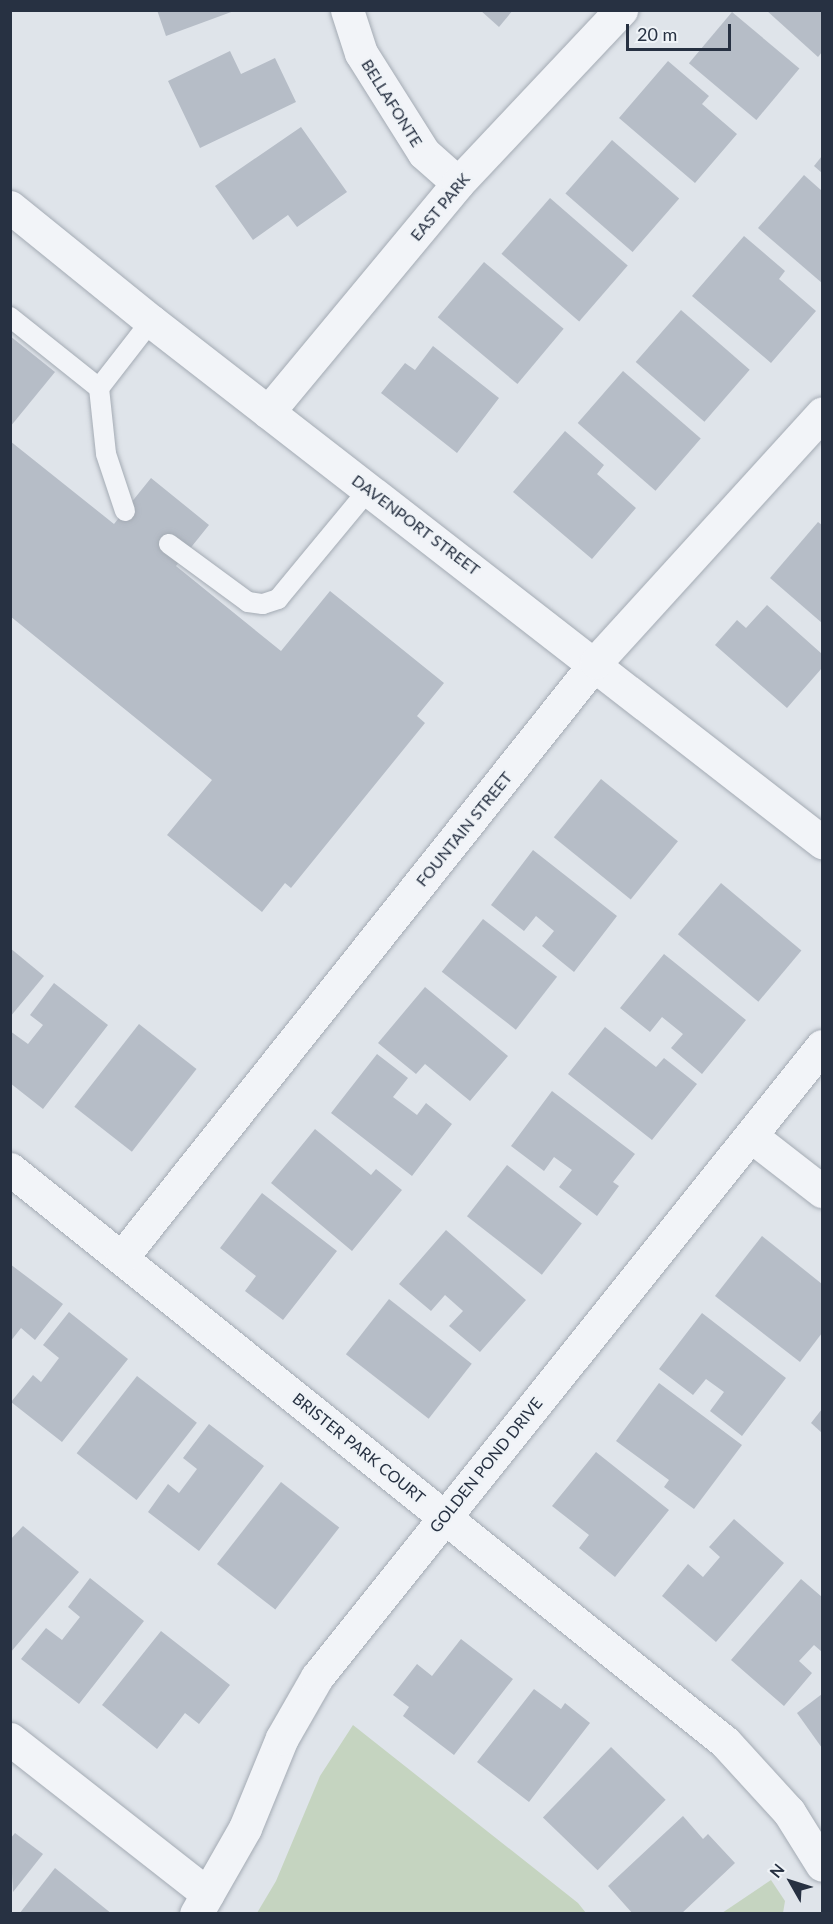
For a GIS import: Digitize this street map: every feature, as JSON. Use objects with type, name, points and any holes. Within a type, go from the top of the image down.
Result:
[{"type":"street","name":"BELLAFONTE","points":[[347,10],[361,54],[424,153],[458,183]]},
{"type":"street","name":"EAST PARK","points":[[268,412],[458,183],[621,10]]},
{"type":"street","name":"DAVENPORT STREET","points":[[10,207],[151,321],[596,663],[822,842]]},
{"type":"street","name":"FOUNTAIN STREET","points":[[122,1257],[596,663],[822,414]]},
{"type":"street","name":"GOLDEN POND DRIVE","points":[[202,1904],[245,1828],[282,1738],[317,1677],[822,1046]]},
{"type":"street","points":[[751,1136],[822,1191]]},
{"type":"street","name":"BRISTER PARK COURT","points":[[10,1169],[725,1742],[789,1812],[822,1865]]},
{"type":"street","points":[[10,1739],[202,1904]]},
{"type":"lane","points":[[10,317],[99,388]]},
{"type":"lane","points":[[125,511],[106,454],[99,388],[151,321]]},
{"type":"lane","points":[[169,544],[248,602],[263,604],[278,599],[369,489]]},
{"type":"green space","points":[[353,1725],[578,1903],[586,1913],[257,1913],[276,1881],[320,1776]]},
{"type":"green space","points":[[771,1880],[785,1901],[783,1913],[722,1913]]},
{"type":"building","points":[[157,10],[233,10],[234,11],[166,36]]},
{"type":"building","points":[[480,10],[513,10],[499,27]]},
{"type":"building","points":[[766,10],[822,10],[822,52],[818,57]]},
{"type":"building","points":[[732,12],[799,69],[756,120],[689,63]]},
{"type":"building","points":[[230,51],[241,74],[275,58],[296,102],[200,148],[168,81]]},
{"type":"building","points":[[668,61],[709,96],[702,104],[737,134],[695,183],[619,118]]},
{"type":"building","points":[[301,127],[347,192],[297,227],[288,215],[253,240],[215,186]]},
{"type":"building","points":[[612,140],[679,198],[633,252],[565,194]]},
{"type":"building","points":[[822,156],[822,173],[814,166]]},
{"type":"building","points":[[804,175],[822,191],[822,283],[758,228]]},
{"type":"building","points":[[550,198],[628,266],[579,321],[501,254]]},
{"type":"building","points":[[744,236],[785,271],[779,279],[816,311],[771,363],[692,296]]},
{"type":"building","points":[[484,262],[564,329],[517,384],[438,317]]},
{"type":"building","points":[[681,310],[750,370],[704,422],[636,362]]},
{"type":"building","points":[[10,336],[55,372],[10,427]]},
{"type":"building","points":[[433,346],[499,398],[457,453],[381,393],[405,363],[415,370]]},
{"type":"building","points":[[623,371],[701,439],[655,491],[578,423]]},
{"type":"building","points":[[565,431],[604,465],[597,474],[636,508],[592,559],[513,492]]},
{"type":"building","points":[[10,441],[114,524],[151,478],[209,525],[176,566],[281,651],[330,591],[444,683],[417,716],[425,723],[291,888],[285,883],[262,912],[167,835],[212,780],[10,616]]},
{"type":"building","points":[[818,522],[822,525],[822,623],[770,578]]},
{"type":"building","points":[[767,605],[822,654],[822,668],[787,708],[715,645],[737,620],[746,628]]},
{"type":"building","points":[[601,779],[678,841],[631,900],[554,837]]},
{"type":"building","points":[[533,850],[617,916],[574,972],[542,946],[554,931],[536,916],[524,931],[491,905]]},
{"type":"building","points":[[721,883],[801,950],[758,1002],[678,934]]},
{"type":"building","points":[[483,919],[557,977],[516,1030],[442,972]]},
{"type":"building","points":[[10,948],[44,976],[10,1017]]},
{"type":"building","points":[[664,954],[746,1020],[702,1074],[671,1048],[683,1034],[662,1017],[650,1032],[620,1008]]},
{"type":"building","points":[[54,983],[108,1025],[43,1109],[10,1083],[10,1031],[28,1044],[43,1025],[30,1015]]},
{"type":"building","points":[[425,987],[508,1056],[470,1101],[425,1064],[416,1074],[378,1043]]},
{"type":"building","points":[[139,1024],[197,1069],[132,1152],[74,1107]]},
{"type":"building","points":[[605,1027],[656,1067],[664,1058],[697,1084],[652,1140],[568,1074]]},
{"type":"building","points":[[377,1054],[408,1078],[393,1097],[417,1115],[426,1103],[452,1124],[412,1176],[331,1113]]},
{"type":"building","points":[[552,1091],[635,1154],[613,1182],[619,1186],[597,1216],[559,1187],[572,1170],[554,1157],[544,1171],[511,1146]]},
{"type":"building","points":[[315,1129],[371,1175],[376,1169],[402,1190],[352,1251],[271,1183]]},
{"type":"building","points":[[507,1165],[582,1223],[542,1275],[467,1216]]},
{"type":"building","points":[[262,1193],[337,1251],[283,1320],[245,1291],[256,1276],[220,1248]]},
{"type":"building","points":[[446,1230],[526,1300],[480,1352],[449,1326],[463,1311],[445,1295],[431,1311],[399,1284]]},
{"type":"building","points":[[762,1236],[822,1284],[822,1333],[800,1362],[715,1296]]},
{"type":"building","points":[[10,1264],[63,1304],[35,1340],[21,1328],[10,1342]]},
{"type":"building","points":[[389,1299],[472,1364],[429,1419],[346,1354]]},
{"type":"building","points":[[69,1312],[128,1359],[62,1442],[11,1402],[33,1375],[41,1382],[59,1358],[43,1345]]},
{"type":"building","points":[[702,1313],[786,1378],[742,1436],[710,1411],[724,1392],[706,1379],[693,1395],[659,1369]]},
{"type":"building","points":[[137,1376],[197,1423],[137,1500],[77,1453]]},
{"type":"building","points":[[659,1383],[742,1445],[694,1509],[664,1487],[669,1480],[616,1441]]},
{"type":"building","points":[[822,1409],[822,1433],[811,1423]]},
{"type":"building","points":[[209,1424],[264,1466],[199,1551],[148,1512],[168,1484],[179,1493],[197,1469],[183,1458]]},
{"type":"building","points":[[596,1452],[669,1510],[615,1577],[579,1548],[589,1535],[552,1506]]},
{"type":"building","points":[[281,1482],[339,1528],[275,1610],[217,1564]]},
{"type":"building","points":[[734,1519],[784,1563],[716,1642],[662,1596],[688,1564],[703,1577],[720,1557],[709,1547]]},
{"type":"building","points":[[23,1526],[79,1572],[10,1653],[10,1540]]},
{"type":"building","points":[[90,1578],[144,1621],[79,1704],[21,1659],[46,1628],[62,1640],[80,1617],[68,1607]]},
{"type":"building","points":[[801,1579],[822,1597],[822,1652],[814,1645],[799,1661],[812,1673],[784,1706],[731,1660]]},
{"type":"building","points":[[161,1631],[230,1685],[199,1724],[185,1713],[157,1749],[102,1705]]},
{"type":"building","points":[[461,1639],[513,1679],[454,1755],[403,1716],[409,1707],[393,1695],[417,1664],[432,1676]]},
{"type":"building","points":[[534,1689],[561,1709],[565,1703],[590,1723],[529,1802],[477,1762]]},
{"type":"building","points":[[822,1694],[822,1748],[797,1713]]},
{"type":"building","points":[[611,1747],[666,1800],[598,1870],[543,1817]]},
{"type":"building","points":[[683,1816],[703,1839],[708,1834],[735,1863],[681,1914],[633,1914],[608,1886]]},
{"type":"building","points":[[15,1833],[43,1854],[13,1892],[10,1839]]},
{"type":"building","points":[[55,1868],[112,1914],[19,1914]]}]
